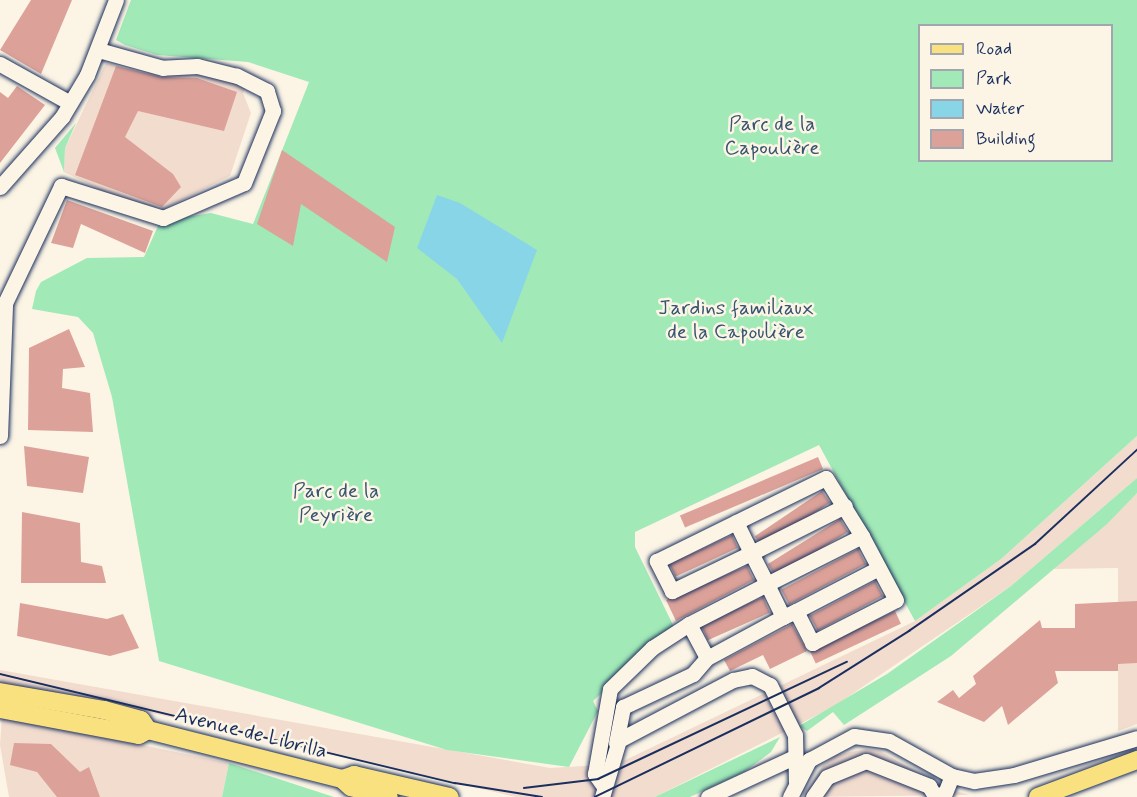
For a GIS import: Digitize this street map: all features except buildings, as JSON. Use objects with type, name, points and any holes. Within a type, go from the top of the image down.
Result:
[{"type":"main road","points":[[0,683],[58,695],[77,707]]},
{"type":"main road","name":"Avenue de Librilla","points":[[0,692],[104,710],[141,720],[148,730],[342,779],[351,787],[389,797]]},
{"type":"main road","name":"Avenue de Librilla","points":[[0,699],[79,713],[104,710]]},
{"type":"main road","name":"Avenue de Librilla","points":[[0,709],[139,735],[148,730]]},
{"type":"main road","points":[[1038,797],[1137,760]]},
{"type":"main road","name":"Avenue de Librilla","points":[[342,779],[354,775],[449,797]]},
{"type":"street","points":[[0,187],[70,103],[98,50],[116,0]]},
{"type":"street","points":[[0,436],[5,303],[16,287],[62,186],[156,219],[169,216],[244,183],[273,111],[267,91],[237,76],[197,66],[163,68],[98,50]]},
{"type":"street","points":[[0,64],[70,103]]},
{"type":"street","points":[[736,522],[751,553],[767,584],[812,643],[896,600],[845,506],[826,478],[736,522],[657,561],[672,591],[751,553],[845,506]]},
{"type":"street","points":[[603,794],[595,774],[610,689],[652,648],[690,624],[862,536]]},
{"type":"street","points":[[603,794],[623,707],[693,674],[707,658],[879,568]]},
{"type":"street","points":[[690,624],[707,658]]},
{"type":"street","points":[[615,743],[733,680],[752,676],[770,684],[795,735],[796,782]]},
{"type":"street","points":[[789,797],[796,782],[820,751],[855,736],[890,741],[957,778],[1014,775],[1137,738]]},
{"type":"street","points":[[708,797],[794,757]]},
{"type":"street","points":[[813,797],[827,777],[866,761],[929,786],[935,796],[945,793],[957,778]]},
{"type":"street","points":[[953,797],[957,778]]},
{"type":"shaded area","points":[[106,63],[147,73],[223,76],[246,86],[243,93],[251,113],[230,176],[164,209],[119,199],[64,172],[65,148]]},
{"type":"shaded area","points":[[1137,436],[1137,478],[1011,586],[833,707],[655,797],[516,797],[70,694],[0,685],[0,670],[550,768],[617,764],[915,621],[1001,559]]},
{"type":"shaded area","points":[[1137,493],[1137,724],[1118,731],[1118,568],[1053,569]]},
{"type":"shaded area","points":[[2,716],[229,763],[222,797],[9,797],[0,745]]},
{"type":"shaded area","points":[[866,749],[880,751],[941,786],[969,795],[804,797],[823,765],[836,755]]},
{"type":"green space","points":[[131,0],[1137,0],[1137,436],[1001,559],[915,621],[819,445],[635,532],[635,547],[674,627],[593,701],[598,711],[569,767],[447,750],[159,661],[112,397],[93,333],[78,317],[32,309],[36,291],[41,282],[87,258],[144,257],[158,226],[167,220],[211,213],[253,224],[309,82],[248,62],[157,55],[116,40]]},
{"type":"green space","points":[[76,123],[65,148],[64,172],[55,148]]},
{"type":"green space","points":[[1137,478],[1137,493],[1107,524],[951,656],[844,725],[833,712],[807,731],[799,726],[887,674],[1011,586]]},
{"type":"green space","points":[[780,737],[771,752],[744,772],[690,797],[655,797]]},
{"type":"green space","points":[[229,763],[334,797],[222,797]]},
{"type":"water","points":[[437,195],[460,203],[537,250],[502,343],[457,279],[417,248]]},
{"type":"tram line","points":[[595,797],[819,688],[909,631],[1035,544],[1137,450]]},
{"type":"tram line","points":[[524,788],[598,779],[847,662]]},
{"type":"tram line","points":[[0,674],[455,783],[542,797]]},
{"type":"park label","name":"Parc de la Capoulière","points":[[772,136]]},
{"type":"park label","name":"Jardins familiaux de la Capoulière","points":[[736,320]]},
{"type":"park label","name":"Parc de la Peyrière","points":[[336,503]]}]
